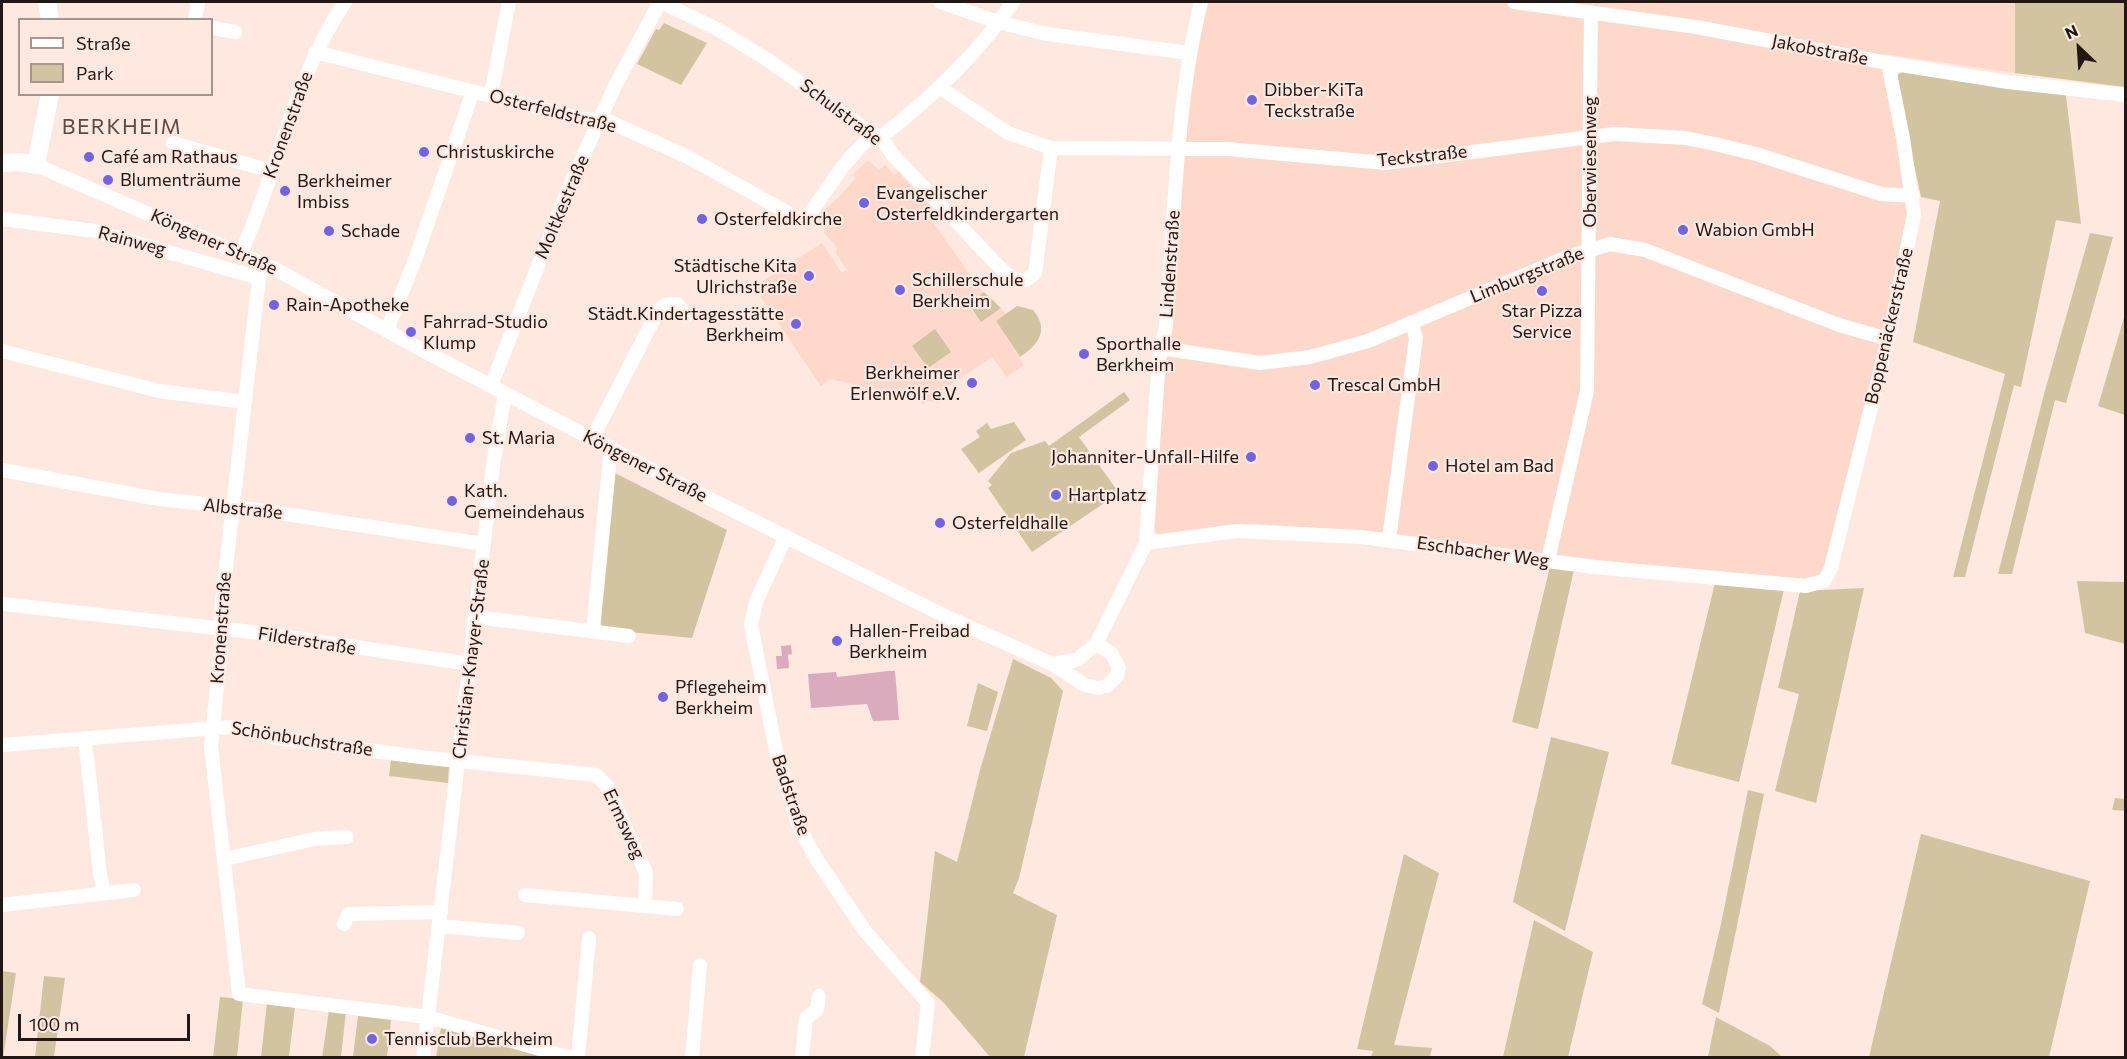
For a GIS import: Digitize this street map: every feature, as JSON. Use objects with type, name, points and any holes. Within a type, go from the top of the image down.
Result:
[{"type":"street","points":[[47,2],[50,18]]},
{"type":"street","points":[[195,18],[198,2]]},
{"type":"street","name":"Kronenstraße","points":[[241,253],[315,52],[345,2]]},
{"type":"street","points":[[491,95],[509,2]]},
{"type":"street","name":"Moltkestraße","points":[[491,386],[566,194],[599,120],[660,2]]},
{"type":"street","name":"Schulstraße","points":[[660,2],[719,30],[758,53],[876,135],[1000,268],[1012,279],[1020,282],[1030,279],[1035,273],[1052,148]]},
{"type":"street","points":[[940,2],[998,22],[1069,39],[1189,53]]},
{"type":"street","points":[[876,135],[939,87],[998,22],[1013,2]]},
{"type":"street","name":"Lindenstraße","points":[[1052,664],[1077,660],[1096,644],[1146,543],[1160,348],[1167,315],[1178,147],[1189,53],[1201,2]]},
{"type":"street","name":"Jakobstraße","points":[[1514,2],[1707,29],[1888,63],[2016,83],[2126,95]]},
{"type":"street","name":"Oberwiesenweg","points":[[1548,560],[1587,391],[1591,12]]},
{"type":"street","points":[[213,28],[234,32]]},
{"type":"street","name":"Osterfeldstraße","points":[[315,52],[583,119],[610,122],[688,157],[795,218],[802,219],[809,215],[835,177],[876,135]]},
{"type":"street","name":"Boppenäckerstraße","points":[[1820,584],[1827,578],[1831,568],[1888,339],[1913,225],[1913,196],[1888,63]]},
{"type":"street","name":"Teckstraße","points":[[939,87],[1008,133],[1052,148],[1178,147],[1386,163],[1590,135],[1614,134],[1695,140],[1756,154],[1881,194],[1913,196]]},
{"type":"street","points":[[387,330],[416,257],[473,91]]},
{"type":"street","points":[[2,163],[19,162],[36,165],[50,96]]},
{"type":"street","points":[[173,143],[271,171]]},
{"type":"street","name":"Köngener Straße","points":[[36,165],[264,264],[491,386],[945,616],[1052,664],[1090,687],[1107,686],[1117,676],[1119,667],[1111,653],[1096,644]]},
{"type":"street","name":"Rainweg","points":[[2,219],[95,231],[259,278]]},
{"type":"street","name":"Limburgstraße","points":[[1160,348],[1245,362],[1275,363],[1325,354],[1368,341],[1589,249],[1610,244],[1645,250],[1839,325],[1888,339]]},
{"type":"street","name":"Kronenstraße","points":[[264,264],[259,278],[221,611],[211,753],[240,994],[428,1017]]},
{"type":"street","points":[[593,437],[654,315],[661,308],[675,304],[686,316]]},
{"type":"street","points":[[1389,539],[1416,338],[1412,323]]},
{"type":"street","points":[[2,351],[159,391],[245,402]]},
{"type":"street","name":"Christian-Knayer-Straße","points":[[423,1058],[484,544],[505,393]]},
{"type":"street","points":[[593,630],[611,447]]},
{"type":"street","name":"Albstraße","points":[[2,470],[159,499],[484,544]]},
{"type":"street","name":"Eschbacher Weg","points":[[1146,543],[1237,531],[1389,539],[1548,560],[1793,586],[1820,584]]},
{"type":"street","name":"Badstraße","points":[[786,536],[756,602],[752,625],[782,776],[799,828],[817,860],[866,931],[928,1003],[922,1058]]},
{"type":"street","name":"Filderstraße","points":[[2,604],[221,628],[470,664]]},
{"type":"street","points":[[476,617],[629,636]]},
{"type":"street","name":"Schönbuchstraße","points":[[2,745],[230,727],[277,738],[459,761]]},
{"type":"street","points":[[85,739],[104,893]]},
{"type":"street","name":"Ermsweg","points":[[459,761],[591,774],[601,777],[646,873],[645,906]]},
{"type":"street","points":[[225,859],[314,839],[347,837]]},
{"type":"street","points":[[2,905],[52,902],[134,890]]},
{"type":"street","points":[[525,895],[677,909]]},
{"type":"street","points":[[344,924],[348,914],[440,919],[518,933]]},
{"type":"street","points":[[578,1058],[589,938]]},
{"type":"street","points":[[692,1058],[700,965]]},
{"type":"street","points":[[802,1058],[806,1018],[817,1010],[819,996]]},
{"type":"street","points":[[428,1017],[571,1058]]},
{"type":"shaded area","points":[[1208,2],[2015,2],[2015,73],[1885,54],[1884,72],[1899,141],[1908,215],[1887,322],[1825,566],[1821,574],[1803,579],[1612,562],[1378,532],[1258,524],[1227,525],[1165,536],[1157,534],[1155,529],[1159,444],[1165,365],[1170,342],[1181,177],[1194,66]]},
{"type":"shaded area","points":[[868,160],[879,170],[885,165],[894,175],[898,171],[938,214],[932,221],[979,288],[1006,314],[996,321],[1024,365],[1007,377],[992,357],[940,392],[939,403],[929,401],[923,404],[915,398],[830,379],[821,386],[754,287],[822,243],[842,273],[847,270],[836,253],[837,247],[824,233],[826,219],[820,214],[841,195],[855,178],[853,175]]},
{"type":"shaded area","points":[[791,645],[792,654],[788,655],[789,668],[777,669],[776,656],[782,656],[781,646]]},
{"type":"shaded area","points":[[895,671],[899,720],[873,721],[867,704],[811,708],[808,674],[836,672],[837,677]]},
{"type":"green space","points":[[2015,2],[2125,2],[2125,87],[2015,73]]},
{"type":"green space","points":[[664,23],[707,43],[681,85],[637,64],[656,29],[659,30]]},
{"type":"green space","points":[[1903,71],[2066,95],[2081,224],[2056,220],[2021,387],[2014,385],[1965,577],[1953,577],[2005,374],[1913,342],[1940,201],[1921,197],[1895,77]]},
{"type":"green space","points":[[2090,233],[2113,237],[2066,403],[2055,400],[2012,574],[1998,574],[2044,394]]},
{"type":"green space","points":[[984,292],[1001,308],[981,322],[969,304]]},
{"type":"green space","points":[[1017,306],[1033,310],[1041,324],[1037,342],[1020,357],[996,321]]},
{"type":"green space","points":[[2125,314],[2126,415],[2098,406]]},
{"type":"green space","points":[[935,329],[951,352],[928,368],[912,346]]},
{"type":"green space","name":"Hartplatz","points":[[1124,392],[1130,400],[1079,437],[1119,493],[1032,552],[988,488],[992,485],[988,481],[1011,453],[1045,441],[1049,446]]},
{"type":"green space","points":[[1014,422],[1026,440],[979,473],[961,449],[980,437],[976,431],[987,423],[991,429]]},
{"type":"green space","points":[[613,472],[727,530],[692,638],[608,630],[599,624]]},
{"type":"green space","points":[[1550,567],[1574,570],[1538,729],[1512,722]]},
{"type":"green space","points":[[2077,581],[2125,582],[2125,644],[2085,633]]},
{"type":"green space","points":[[1715,583],[1784,589],[1739,782],[1671,764]]},
{"type":"green space","points":[[1864,588],[1816,803],[1775,791],[1799,694],[1778,688],[1800,591]]},
{"type":"green space","points":[[1013,659],[1051,678],[1063,691],[1019,878],[1013,893],[1057,915],[1024,1057],[990,1057],[943,1002],[920,982],[935,851],[957,862],[980,770]]},
{"type":"green space","points":[[978,683],[998,692],[987,731],[967,726]]},
{"type":"green space","points":[[1551,737],[1609,752],[1565,931],[1513,902]]},
{"type":"green space","points":[[391,760],[449,767],[448,783],[389,776]]},
{"type":"green space","points":[[1748,790],[1764,794],[1719,1013],[1702,1004]]},
{"type":"green space","points":[[2115,798],[2125,799],[2125,811],[2112,810]]},
{"type":"green space","points":[[1921,834],[2090,881],[2049,1057],[1869,1057]]},
{"type":"green space","points":[[1404,854],[1439,873],[1394,1045],[1432,1048],[1430,1057],[1371,1057],[1373,1051],[1357,1049]]},
{"type":"green space","points":[[1534,920],[1593,952],[1568,1057],[1503,1057]]},
{"type":"green space","points":[[2,971],[16,973],[3,1058],[2,1057]]},
{"type":"green space","points":[[44,976],[65,978],[54,1057],[35,1057]]},
{"type":"green space","points":[[220,997],[243,999],[237,1057],[213,1058]]},
{"type":"green space","points":[[267,1002],[295,1006],[289,1057],[261,1058]]},
{"type":"green space","points":[[329,1010],[346,1011],[341,1057],[322,1058]]},
{"type":"green space","name":"Tennisclub Berkheim","points":[[358,1016],[391,1020],[387,1057],[353,1057]]},
{"type":"green space","points":[[1716,1017],[1770,1046],[1782,1057],[1708,1057]]},
{"type":"green space","points":[[441,1027],[551,1058],[436,1058]]},
{"type":"place","name":"Dibber-KiTa Teckstraße","points":[[1252,100]]},
{"type":"place","name":"Christuskirche","points":[[424,152]]},
{"type":"place","name":"Café am Rathaus","points":[[89,157]]},
{"type":"place","name":"Blumenträume","points":[[108,180]]},
{"type":"place","name":"Berkheimer Imbiss","points":[[285,191]]},
{"type":"place","name":"Evangelischer Osterfeldkindergarten","points":[[864,203]]},
{"type":"place","name":"Osterfeldkirche","points":[[702,219]]},
{"type":"place","name":"Wabion GmbH","points":[[1683,230]]},
{"type":"place","name":"Schade","points":[[329,231]]},
{"type":"place","name":"Städtische Kita Ulrichstraße","points":[[809,276]]},
{"type":"place","name":"Schillerschule Berkheim","points":[[900,290]]},
{"type":"place","name":"Star Pizza Service","points":[[1542,291]]},
{"type":"place","name":"Rain-Apotheke","points":[[274,305]]},
{"type":"place","name":"Städt.Kindertagesstätte Berkheim","points":[[796,324]]},
{"type":"place","name":"Fahrrad-Studio Klump","points":[[411,332]]},
{"type":"place","name":"Sporthalle Berkheim","points":[[1084,354]]},
{"type":"place","name":"Berkheimer Erlenwölf e.V.","points":[[972,383]]},
{"type":"place","name":"Trescal GmbH","points":[[1315,385]]},
{"type":"place","name":"St. Maria","points":[[470,438]]},
{"type":"place","name":"Johanniter-Unfall-Hilfe","points":[[1251,457]]},
{"type":"place","name":"Hotel am Bad","points":[[1433,466]]},
{"type":"place","name":"Hartplatz","points":[[1056,495]]},
{"type":"place","name":"Kath. Gemeindehaus","points":[[452,501]]},
{"type":"place","name":"Osterfeldhalle","points":[[940,523]]},
{"type":"place","name":"Hallen-Freibad Berkheim","points":[[837,641]]},
{"type":"place","name":"Pflegeheim Berkheim","points":[[663,697]]},
{"type":"place","name":"Tennisclub Berkheim","points":[[372,1039]]},
{"type":"district","name":"BERKHEIM","points":[[122,127]]}]
